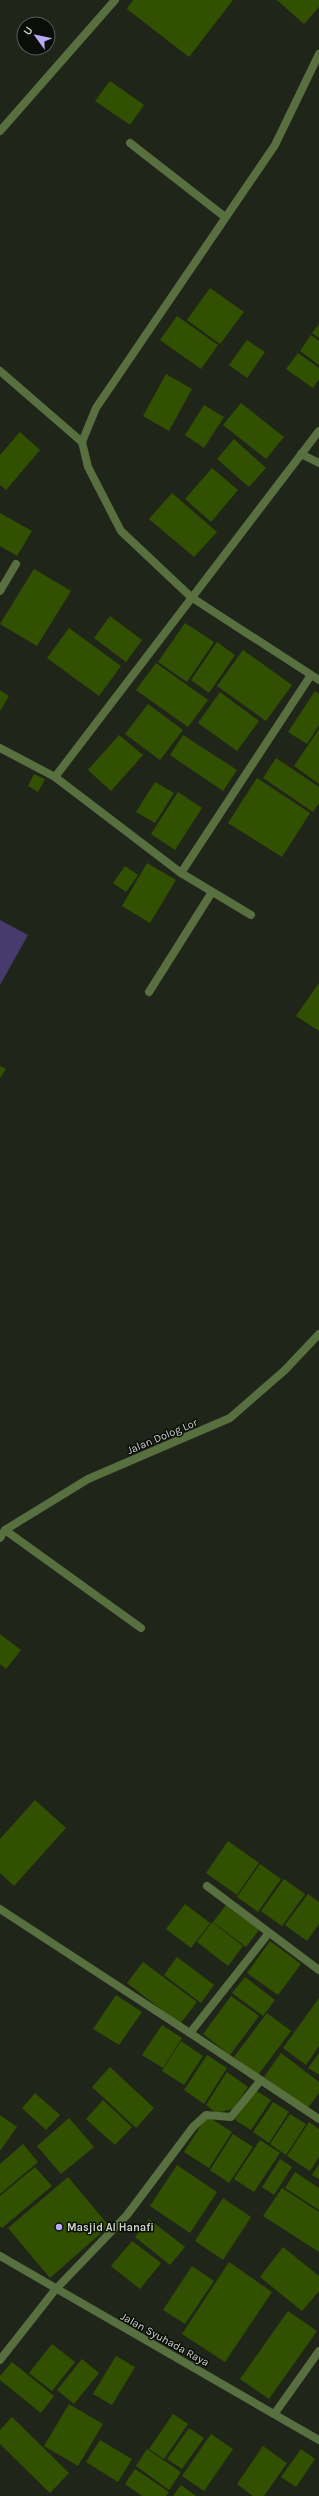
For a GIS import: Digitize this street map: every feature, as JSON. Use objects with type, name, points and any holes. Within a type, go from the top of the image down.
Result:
[{"type":"street","points":[[0,131],[115,0]]},
{"type":"street","points":[[82,442],[96,408],[275,145],[316,67],[319,54]]},
{"type":"street","points":[[130,143],[225,217]]},
{"type":"street","points":[[0,370],[82,442],[88,466],[121,531],[191,597],[319,680]]},
{"type":"street","points":[[55,777],[319,431]]},
{"type":"street","points":[[301,454],[319,463]]},
{"type":"street","points":[[0,590],[16,564]]},
{"type":"street","points":[[181,873],[311,675]]},
{"type":"street","points":[[0,748],[55,777],[181,873],[251,915]]},
{"type":"street","points":[[149,992],[212,892]]},
{"type":"street","name":"Jalan Dolog Lor","points":[[0,1538],[6,1530],[88,1480],[230,1418],[285,1370],[319,1334]]},
{"type":"street","points":[[6,1530],[141,1628]]},
{"type":"street","points":[[207,1886],[268,1934],[319,1970]]},
{"type":"street","points":[[0,1908],[319,2119]]},
{"type":"street","points":[[190,2034],[268,1934]]},
{"type":"street","points":[[0,2360],[55,2290],[127,2215],[193,2127],[206,2115],[231,2118],[261,2080]]},
{"type":"street","name":"Jalan Syuhada Raya","points":[[0,2256],[55,2290],[274,2413],[319,2440]]},
{"type":"street","points":[[274,2413],[319,2351]]},
{"type":"shaded area","points":[[0,920],[28,935],[0,985]]},
{"type":"building","points":[[133,0],[233,0],[189,57],[127,9]]},
{"type":"building","points":[[277,0],[319,0],[319,7],[304,24]]},
{"type":"building","points":[[110,81],[144,105],[130,125],[95,101]]},
{"type":"building","points":[[210,288],[244,312],[220,344],[187,320]]},
{"type":"building","points":[[177,316],[218,345],[201,369],[160,340]]},
{"type":"building","points":[[319,324],[319,338],[312,333]]},
{"type":"building","points":[[311,335],[319,341],[319,365],[300,351]]},
{"type":"building","points":[[247,340],[265,352],[247,378],[229,365]]},
{"type":"building","points":[[298,353],[319,368],[319,379],[313,388],[286,369]]},
{"type":"building","points":[[166,374],[192,389],[169,431],[143,416]]},
{"type":"building","points":[[241,403],[284,437],[266,459],[223,425]]},
{"type":"building","points":[[204,405],[224,417],[204,448],[185,435]]},
{"type":"building","points":[[20,432],[40,450],[6,490],[0,485],[0,455]]},
{"type":"building","points":[[234,439],[266,468],[249,487],[217,459]]},
{"type":"building","points":[[212,468],[238,490],[211,522],[185,499]]},
{"type":"building","points":[[172,493],[217,532],[194,557],[149,519]]},
{"type":"building","points":[[0,513],[32,531],[17,556],[0,546]]},
{"type":"building","points":[[34,569],[71,591],[37,646],[0,624]]},
{"type":"building","points":[[110,616],[142,640],[126,662],[94,638]]},
{"type":"building","points":[[185,623],[214,642],[187,682],[158,662]]},
{"type":"building","points":[[69,628],[121,666],[99,696],[47,658]]},
{"type":"building","points":[[217,642],[235,655],[209,693],[191,680]]},
{"type":"building","points":[[243,650],[292,685],[266,721],[217,686]]},
{"type":"building","points":[[156,663],[208,700],[188,727],[136,690]]},
{"type":"building","points":[[0,690],[9,696],[0,711]]},
{"type":"building","points":[[315,691],[319,694],[319,725],[307,744],[288,732]]},
{"type":"building","points":[[220,692],[259,721],[237,751],[198,723]]},
{"type":"building","points":[[148,704],[183,730],[160,760],[125,734]]},
{"type":"building","points":[[319,729],[319,784],[294,766]]},
{"type":"building","points":[[119,735],[143,755],[111,791],[88,770]]},
{"type":"building","points":[[183,735],[237,770],[223,791],[170,755]]},
{"type":"building","points":[[276,758],[319,787],[319,803],[313,812],[263,778]]},
{"type":"building","points":[[34,774],[45,779],[38,792],[28,786]]},
{"type":"building","points":[[257,778],[310,813],[282,857],[228,823]]},
{"type":"building","points":[[155,782],[174,793],[155,823],[136,812]]},
{"type":"building","points":[[178,792],[202,808],[175,850],[151,834]]},
{"type":"building","points":[[147,863],[176,880],[150,923],[122,906]]},
{"type":"building","points":[[125,866],[138,875],[126,892],[113,883]]},
{"type":"building","points":[[319,983],[319,1031],[296,1016]]},
{"type":"building","points":[[0,1066],[6,1069],[0,1078]]},
{"type":"building","points":[[0,1634],[21,1650],[6,1669],[0,1664]]},
{"type":"building","points":[[35,1800],[66,1828],[14,1886],[0,1873],[0,1839]]},
{"type":"building","points":[[228,1841],[259,1863],[237,1895],[206,1873]]},
{"type":"building","points":[[260,1864],[281,1879],[258,1912],[237,1897]]},
{"type":"building","points":[[284,1879],[305,1894],[282,1926],[261,1911]]},
{"type":"building","points":[[308,1894],[319,1902],[319,1924],[307,1941],[285,1925]]},
{"type":"building","points":[[185,1904],[210,1923],[191,1948],[166,1929]]},
{"type":"building","points":[[226,1905],[259,1930],[246,1947],[213,1922]]},
{"type":"building","points":[[212,1922],[243,1946],[228,1966],[197,1942]]},
{"type":"building","points":[[270,1941],[301,1964],[278,1995],[247,1973]]},
{"type":"building","points":[[177,1957],[214,1985],[201,2003],[164,1975]]},
{"type":"building","points":[[143,1962],[197,2002],[180,2024],[127,1983]]},
{"type":"building","points":[[245,1977],[275,2000],[263,2016],[232,1993]]},
{"type":"building","points":[[116,1995],[142,2012],[119,2045],[93,2029]]},
{"type":"building","points":[[231,1996],[259,2016],[230,2055],[203,2034]]},
{"type":"building","points":[[319,1998],[319,2046],[306,2065],[283,2048]]},
{"type":"building","points":[[267,2013],[291,2031],[258,2075],[234,2057]]},
{"type":"building","points":[[162,2025],[182,2038],[163,2068],[142,2055]]},
{"type":"building","points":[[181,2041],[203,2056],[184,2085],[162,2071]]},
{"type":"building","points":[[281,2053],[319,2082],[319,2093],[307,2109],[264,2077]]},
{"type":"building","points":[[319,2053],[319,2075],[308,2068]]},
{"type":"building","points":[[207,2055],[227,2068],[204,2104],[184,2090]]},
{"type":"building","points":[[110,2067],[154,2108],[136,2128],[92,2087]]},
{"type":"building","points":[[227,2072],[248,2087],[233,2109],[216,2113],[206,2105]]},
{"type":"building","points":[[255,2090],[271,2100],[251,2130],[235,2120]]},
{"type":"building","points":[[35,2093],[60,2115],[46,2130],[22,2108]]},
{"type":"building","points":[[103,2100],[132,2127],[115,2145],[86,2119]]},
{"type":"building","points":[[273,2102],[289,2112],[269,2143],[253,2132]]},
{"type":"building","points":[[290,2114],[306,2124],[286,2155],[270,2144]]},
{"type":"building","points":[[0,2115],[17,2127],[0,2151]]},
{"type":"building","points":[[207,2116],[232,2132],[209,2168],[184,2152]]},
{"type":"building","points":[[69,2118],[94,2147],[61,2174],[37,2146]]},
{"type":"building","points":[[309,2122],[319,2129],[319,2157],[310,2171],[287,2156]]},
{"type":"building","points":[[233,2134],[253,2147],[229,2183],[210,2170]]},
{"type":"building","points":[[260,2140],[280,2153],[254,2192],[234,2179]]},
{"type":"building","points":[[23,2144],[38,2162],[0,2194],[0,2164]]},
{"type":"building","points":[[280,2159],[292,2167],[274,2195],[262,2187]]},
{"type":"building","points":[[319,2164],[319,2179],[312,2175]]},
{"type":"building","points":[[177,2165],[217,2192],[190,2233],[150,2206]]},
{"type":"building","points":[[35,2167],[52,2186],[2,2228],[0,2226],[0,2196]]},
{"type":"building","points":[[295,2172],[319,2188],[319,2210],[285,2188]]},
{"type":"building","name":"Masjid Al Hanafi","points":[[68,2177],[109,2226],[50,2278],[8,2228]]},
{"type":"building","points":[[282,2188],[319,2212],[319,2252],[263,2216]]},
{"type":"building","points":[[223,2198],[251,2217],[223,2260],[195,2241]]},
{"type":"building","points":[[149,2219],[185,2247],[170,2265],[135,2237]]},
{"type":"building","points":[[132,2241],[161,2263],[140,2289],[111,2266]]},
{"type":"building","points":[[283,2247],[319,2276],[319,2291],[302,2311],[260,2277]]},
{"type":"building","points":[[229,2262],[272,2292],[225,2362],[182,2334]]},
{"type":"building","points":[[192,2266],[214,2281],[185,2324],[163,2310]]},
{"type":"building","points":[[288,2311],[317,2331],[269,2399],[240,2379]]},
{"type":"building","points":[[52,2344],[75,2362],[52,2391],[29,2373]]},
{"type":"building","points":[[116,2356],[135,2367],[112,2405],[93,2394]]},
{"type":"building","points":[[82,2359],[99,2373],[74,2404],[57,2390]]},
{"type":"building","points":[[12,2362],[54,2396],[41,2413],[0,2380],[0,2376]]},
{"type":"building","points":[[69,2404],[103,2424],[78,2466],[44,2446]]},
{"type":"building","points":[[173,2414],[188,2424],[164,2459],[149,2449]]},
{"type":"building","points":[[12,2417],[69,2473],[50,2493],[0,2444],[0,2430]]},
{"type":"building","points":[[189,2428],[204,2438],[182,2469],[167,2459]]},
{"type":"building","points":[[211,2434],[233,2449],[204,2491],[182,2476]]},
{"type":"building","points":[[100,2440],[132,2459],[118,2482],[86,2462]]},
{"type":"building","points":[[263,2446],[287,2463],[264,2496],[253,2496],[237,2484]]},
{"type":"building","points":[[147,2449],[181,2472],[169,2490],[136,2466]]},
{"type":"building","points":[[301,2449],[315,2459],[296,2487],[281,2477]]},
{"type":"building","points":[[135,2469],[169,2492],[166,2496],[142,2496],[125,2484]]},
{"type":"building","points":[[181,2485],[196,2496],[173,2496]]},
{"type":"place","name":"Masjid Al Hanafi","points":[[59,2227]]}]
